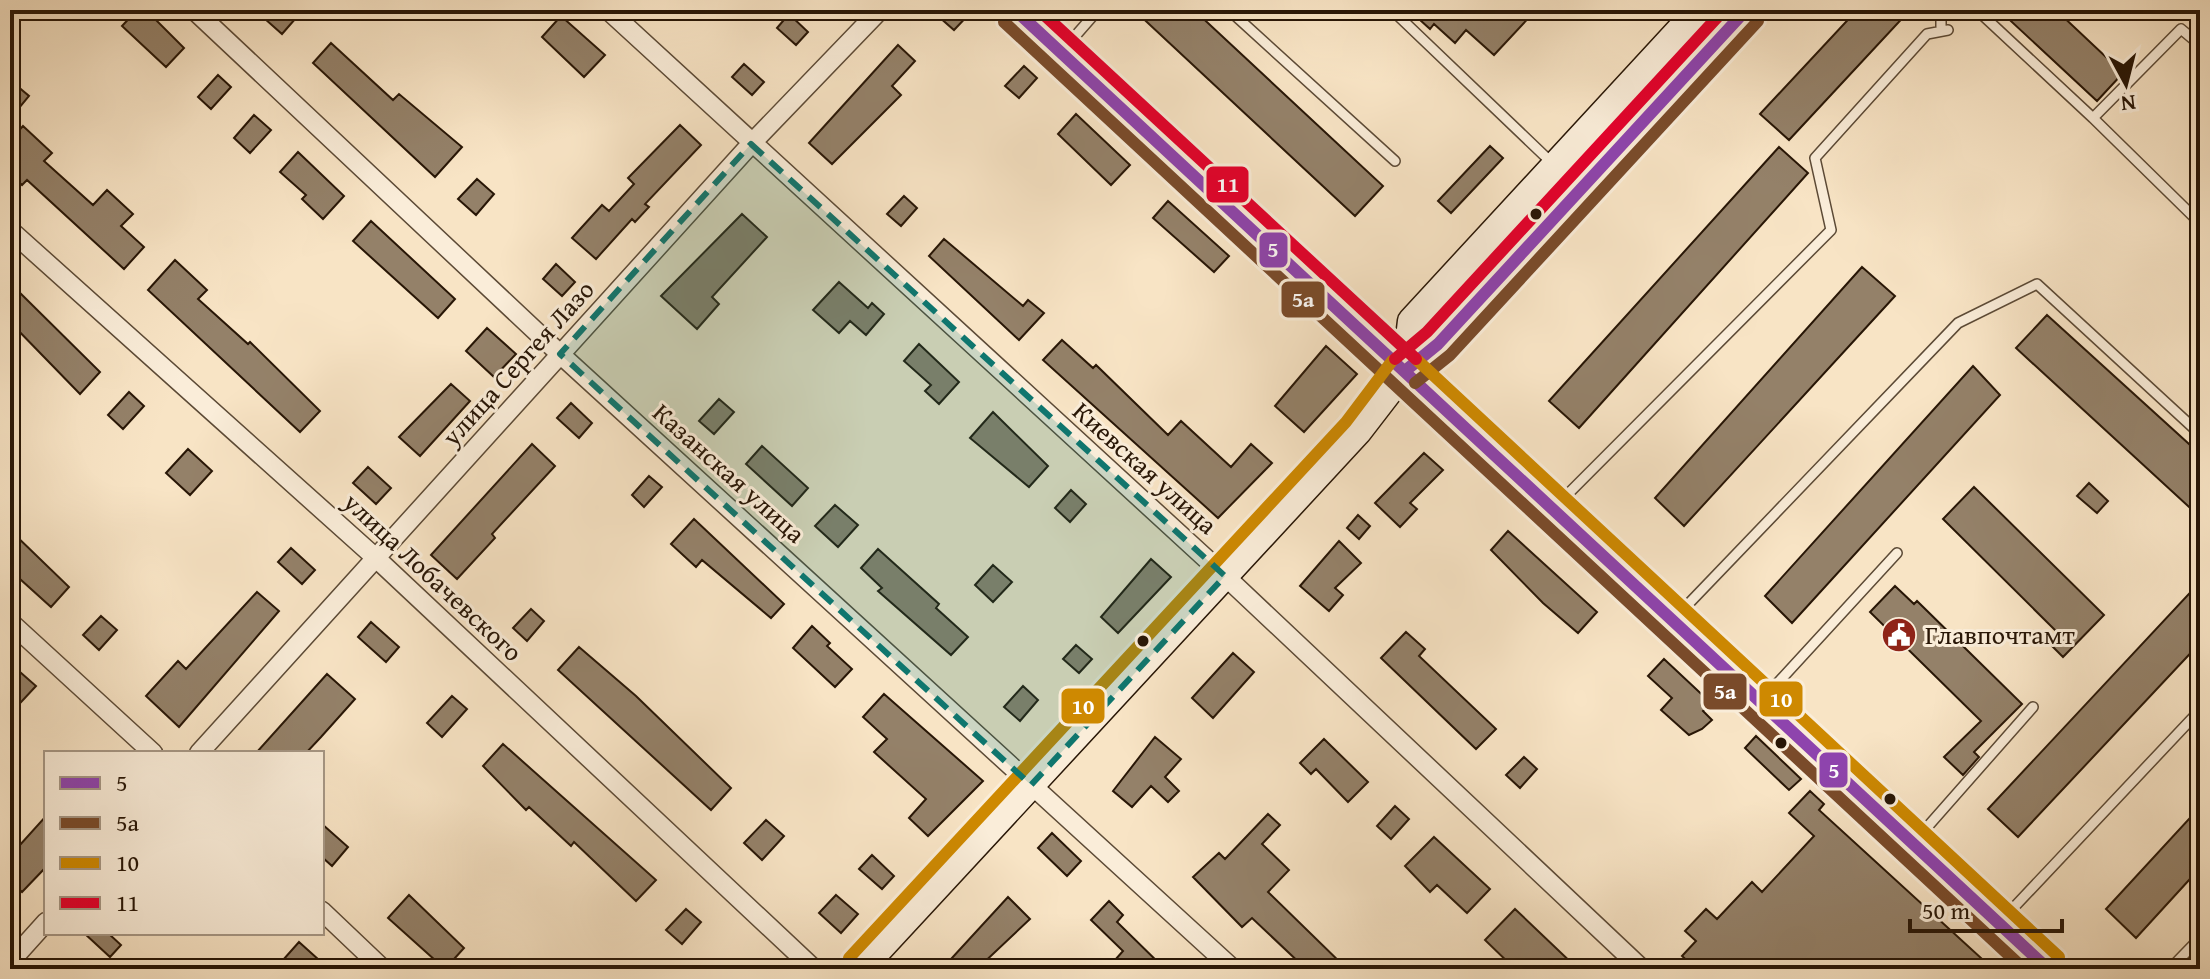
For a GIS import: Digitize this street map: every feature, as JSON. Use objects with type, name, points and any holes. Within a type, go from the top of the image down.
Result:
[{"type":"main road","points":[[1015,10],[2048,969]]},
{"type":"main road","points":[[1405,371],[1411,321],[1698,10]]},
{"type":"main road","points":[[861,969],[1358,432],[1405,371],[1438,344],[1746,10]]},
{"type":"street","name":"Казанская улица","points":[[194,10],[560,354],[1233,969]]},
{"type":"street","name":"Киевская улица","points":[[608,10],[1225,576],[1631,965]]},
{"type":"street","name":"улица Сергея Лазо","points":[[201,751],[751,144],[880,10]]},
{"type":"street","name":"улица Лобачевского","points":[[10,230],[377,559],[814,969]]},
{"type":"street","points":[[10,622],[151,751]]},
{"type":"street","points":[[324,913],[383,969]]},
{"type":"street","points":[[10,962],[44,924]]},
{"type":"lane","points":[[1061,52],[1098,10]]},
{"type":"lane","points":[[1229,10],[1395,161]]},
{"type":"lane","points":[[1392,10],[1555,165]]},
{"type":"lane","points":[[1552,510],[1831,230],[1815,158],[1927,34],[1945,31],[1941,10]]},
{"type":"lane","points":[[1977,10],[2200,223]]},
{"type":"lane","points":[[2093,118],[2181,29],[2200,45]]},
{"type":"lane","points":[[1672,621],[1958,323],[2037,284],[2200,434]]},
{"type":"lane","points":[[1759,702],[1897,553]]},
{"type":"lane","points":[[1913,844],[2033,707]]},
{"type":"lane","points":[[1999,923],[2200,710]]},
{"type":"lane","points":[[2170,969],[2200,938]]},
{"type":"highlighted area","points":[[751,144],[1225,576],[1031,785],[560,354]]},
{"type":"building","points":[[137,10],[146,10],[184,48],[166,67],[122,26]]},
{"type":"building","points":[[273,10],[303,10],[282,34],[265,19]]},
{"type":"building","points":[[931,10],[973,10],[954,30]]},
{"type":"building","points":[[1134,10],[1194,10],[1383,186],[1355,216]]},
{"type":"building","points":[[1409,10],[1536,10],[1494,55],[1466,30],[1455,43],[1434,24],[1430,29]]},
{"type":"building","points":[[1857,10],[1910,10],[1789,140],[1760,114]]},
{"type":"building","points":[[1999,10],[2056,10],[2123,73],[2097,101]]},
{"type":"building","points":[[789,14],[808,32],[796,45],[777,28]]},
{"type":"building","points":[[561,16],[605,55],[584,77],[542,37]]},
{"type":"building","points":[[331,43],[393,100],[399,94],[462,147],[435,177],[313,63]]},
{"type":"building","points":[[898,45],[915,61],[892,86],[901,95],[832,164],[809,143]]},
{"type":"building","points":[[744,64],[764,82],[752,95],[732,77]]},
{"type":"building","points":[[1024,66],[1037,78],[1019,98],[1005,86]]},
{"type":"building","points":[[218,75],[231,87],[211,109],[198,97]]},
{"type":"building","points":[[10,80],[29,96],[10,119]]},
{"type":"building","points":[[1076,114],[1130,165],[1111,185],[1058,134]]},
{"type":"building","points":[[254,115],[271,130],[250,153],[234,138]]},
{"type":"building","points":[[680,125],[701,145],[645,204],[649,207],[635,222],[632,219],[596,259],[572,238],[602,205],[609,211],[634,184],[628,178]]},
{"type":"building","points":[[23,126],[52,153],[44,161],[93,205],[107,190],[133,214],[121,226],[144,247],[124,269],[27,180],[22,185],[10,174],[10,140]]},
{"type":"building","points":[[1490,146],[1503,158],[1451,213],[1438,201]]},
{"type":"building","points":[[1779,147],[1808,173],[1579,428],[1549,401]]},
{"type":"building","points":[[298,152],[344,196],[323,219],[302,199],[306,195],[280,172]]},
{"type":"building","points":[[477,179],[494,194],[476,215],[458,199]]},
{"type":"building","points":[[904,196],[917,208],[901,226],[887,214]]},
{"type":"building","points":[[1168,201],[1229,256],[1214,272],[1153,218]]},
{"type":"building","points":[[742,214],[767,237],[712,297],[719,304],[697,329],[661,296]]},
{"type":"building","points":[[371,221],[455,299],[438,318],[353,241]]},
{"type":"building","points":[[944,239],[1023,306],[1028,300],[1044,313],[1019,340],[929,256]]},
{"type":"building","points":[[175,260],[207,290],[198,299],[248,344],[250,342],[320,411],[300,432],[148,290]]},
{"type":"building","points":[[556,264],[575,282],[562,296],[543,279]]},
{"type":"building","points":[[1862,267],[1895,296],[1684,526],[1655,498]]},
{"type":"building","points":[[839,282],[868,308],[872,303],[884,314],[866,335],[850,321],[839,333],[813,310]]},
{"type":"building","points":[[10,283],[100,372],[80,394],[10,322]]},
{"type":"building","points":[[2047,315],[2200,454],[2200,517],[2016,348]]},
{"type":"building","points":[[487,328],[516,354],[494,377],[466,351]]},
{"type":"building","points":[[1062,340],[1093,368],[1096,365],[1168,435],[1181,421],[1231,467],[1251,444],[1272,463],[1218,518],[1043,360]]},
{"type":"building","points":[[919,344],[959,382],[939,404],[925,391],[931,385],[904,361]]},
{"type":"building","points":[[1326,346],[1357,374],[1304,432],[1275,406]]},
{"type":"building","points":[[1973,366],[2000,395],[1792,623],[1765,596]]},
{"type":"building","points":[[451,384],[470,401],[420,456],[399,437]]},
{"type":"building","points":[[129,392],[144,406],[123,429],[108,415]]},
{"type":"building","points":[[719,399],[734,412],[714,434],[699,421]]},
{"type":"building","points":[[571,403],[592,423],[579,438],[557,418]]},
{"type":"building","points":[[993,412],[1048,466],[1029,487],[970,438]]},
{"type":"building","points":[[532,444],[555,466],[492,534],[495,538],[457,579],[431,555]]},
{"type":"building","points":[[762,446],[808,488],[792,506],[746,464]]},
{"type":"building","points":[[188,449],[212,471],[190,495],[166,473]]},
{"type":"building","points":[[1424,453],[1443,470],[1410,503],[1417,509],[1400,527],[1375,503]]},
{"type":"building","points":[[368,467],[391,488],[376,504],[353,483]]},
{"type":"building","points":[[649,476],[662,487],[644,507],[632,495]]},
{"type":"building","points":[[2089,483],[2108,501],[2097,513],[2077,496]]},
{"type":"building","points":[[1974,487],[2104,615],[2063,657],[2048,642],[2057,632],[1943,519]]},
{"type":"building","points":[[1071,490],[1086,504],[1070,522],[1055,508]]},
{"type":"building","points":[[835,505],[858,525],[838,547],[815,526]]},
{"type":"building","points":[[1358,515],[1370,526],[1359,539],[1347,528]]},
{"type":"building","points":[[694,519],[784,604],[771,618],[702,560],[696,567],[671,544]]},
{"type":"building","points":[[10,530],[69,587],[51,607],[10,570]]},
{"type":"building","points":[[1508,531],[1597,612],[1578,633],[1543,603],[1491,550]]},
{"type":"building","points":[[1339,541],[1361,563],[1335,588],[1343,595],[1329,611],[1300,586]]},
{"type":"building","points":[[291,548],[315,570],[302,584],[278,562]]},
{"type":"building","points":[[878,549],[939,604],[936,608],[968,637],[951,655],[878,591],[882,588],[861,568]]},
{"type":"building","points":[[1151,559],[1171,577],[1118,633],[1101,617]]},
{"type":"building","points":[[993,565],[1012,582],[993,602],[975,585]]},
{"type":"building","points":[[2200,582],[2200,643],[2018,837],[1988,809]]},
{"type":"building","points":[[1895,586],[1914,604],[1917,601],[2022,704],[1974,752],[1979,757],[1963,775],[1944,757],[1981,721],[1870,612]]},
{"type":"building","points":[[257,592],[279,611],[179,727],[146,696],[178,661],[186,669]]},
{"type":"building","points":[[531,609],[544,621],[527,641],[513,628]]},
{"type":"building","points":[[101,616],[117,630],[99,650],[83,635]]},
{"type":"building","points":[[371,622],[399,647],[386,662],[358,637]]},
{"type":"building","points":[[812,626],[830,643],[827,646],[852,669],[835,687],[793,648]]},
{"type":"building","points":[[1406,632],[1425,649],[1419,656],[1496,729],[1476,749],[1381,658]]},
{"type":"building","points":[[1076,645],[1092,659],[1079,673],[1063,659]]},
{"type":"building","points":[[579,647],[636,696],[731,788],[711,810],[558,670]]},
{"type":"building","points":[[1233,653],[1254,672],[1213,718],[1192,698]]},
{"type":"building","points":[[1664,659],[1711,703],[1703,711],[1712,720],[1689,735],[1661,710],[1672,698],[1648,676]]},
{"type":"building","points":[[20,672],[36,686],[10,714],[10,683]]},
{"type":"building","points":[[327,674],[355,699],[308,751],[258,751]]},
{"type":"building","points":[[1023,686],[1038,700],[1020,721],[1004,707]]},
{"type":"building","points":[[884,694],[983,781],[928,836],[909,818],[926,799],[874,752],[887,739],[863,717]]},
{"type":"building","points":[[452,696],[467,709],[442,737],[427,723]]},
{"type":"building","points":[[1756,736],[1801,779],[1789,790],[1745,748]]},
{"type":"building","points":[[1155,737],[1181,759],[1165,777],[1179,791],[1168,802],[1151,786],[1132,807],[1113,791]]},
{"type":"building","points":[[1324,739],[1368,782],[1348,802],[1316,769],[1311,774],[1300,763]]},
{"type":"building","points":[[503,744],[656,880],[636,901],[574,842],[571,846],[529,807],[526,810],[483,766]]},
{"type":"building","points":[[1524,757],[1537,769],[1520,788],[1506,775]]},
{"type":"building","points":[[1810,791],[1824,804],[1819,810],[1993,969],[1696,969],[1682,956],[1696,941],[1685,931],[1706,909],[1717,919],[1752,882],[1762,892],[1814,836],[1789,813]]},
{"type":"building","points":[[1395,806],[1409,819],[1391,839],[1377,826]]},
{"type":"building","points":[[2200,807],[2200,868],[2136,938],[2106,909]]},
{"type":"building","points":[[1268,814],[1280,825],[1262,844],[1289,870],[1268,892],[1347,969],[1306,969],[1252,918],[1242,927],[1193,877],[1219,853],[1225,859]]},
{"type":"building","points":[[44,818],[44,869],[22,892],[10,881],[10,856]]},
{"type":"building","points":[[766,820],[784,836],[762,860],[744,843]]},
{"type":"building","points":[[324,826],[348,847],[332,866],[324,859]]},
{"type":"building","points":[[1052,833],[1081,861],[1067,876],[1038,848]]},
{"type":"building","points":[[1434,837],[1490,889],[1467,913],[1437,885],[1430,892],[1405,866]]},
{"type":"building","points":[[872,855],[894,876],[882,889],[859,869]]},
{"type":"building","points":[[409,895],[464,948],[445,969],[388,918]]},
{"type":"building","points":[[836,895],[858,914],[841,933],[819,913]]},
{"type":"building","points":[[1008,897],[1030,919],[977,969],[961,969],[951,959]]},
{"type":"building","points":[[1109,901],[1123,915],[1117,922],[1165,969],[1124,969],[1115,960],[1123,951],[1091,920]]},
{"type":"building","points":[[686,909],[701,922],[682,944],[666,930]]},
{"type":"building","points":[[1515,909],[1578,969],[1515,969],[1485,940]]},
{"type":"building","points":[[86,935],[110,935],[121,945],[110,957]]},
{"type":"building","points":[[299,942],[329,969],[275,969]]},
{"type":"transit line","name":"5","points":[[1015,10],[2048,969]]},
{"type":"transit line","name":"11","points":[[1039,10],[1416,359]]},
{"type":"transit line","name":"11","points":[[1395,359],[1427,332],[1724,10]]},
{"type":"transit line","name":"5","points":[[1405,371],[1438,344],[1746,10]]},
{"type":"transit line","name":"5а","points":[[1415,383],[1450,355],[1758,21]]},
{"type":"transit line","name":"5а","points":[[1004,22],[2024,969]]},
{"type":"transit line","name":"10","points":[[1416,359],[2059,957]]},
{"type":"transit line","name":"10","points":[[849,958],[1346,422],[1392,361]]},
{"type":"place","name":"Главпочтамт","points":[[1899,635]]}]
